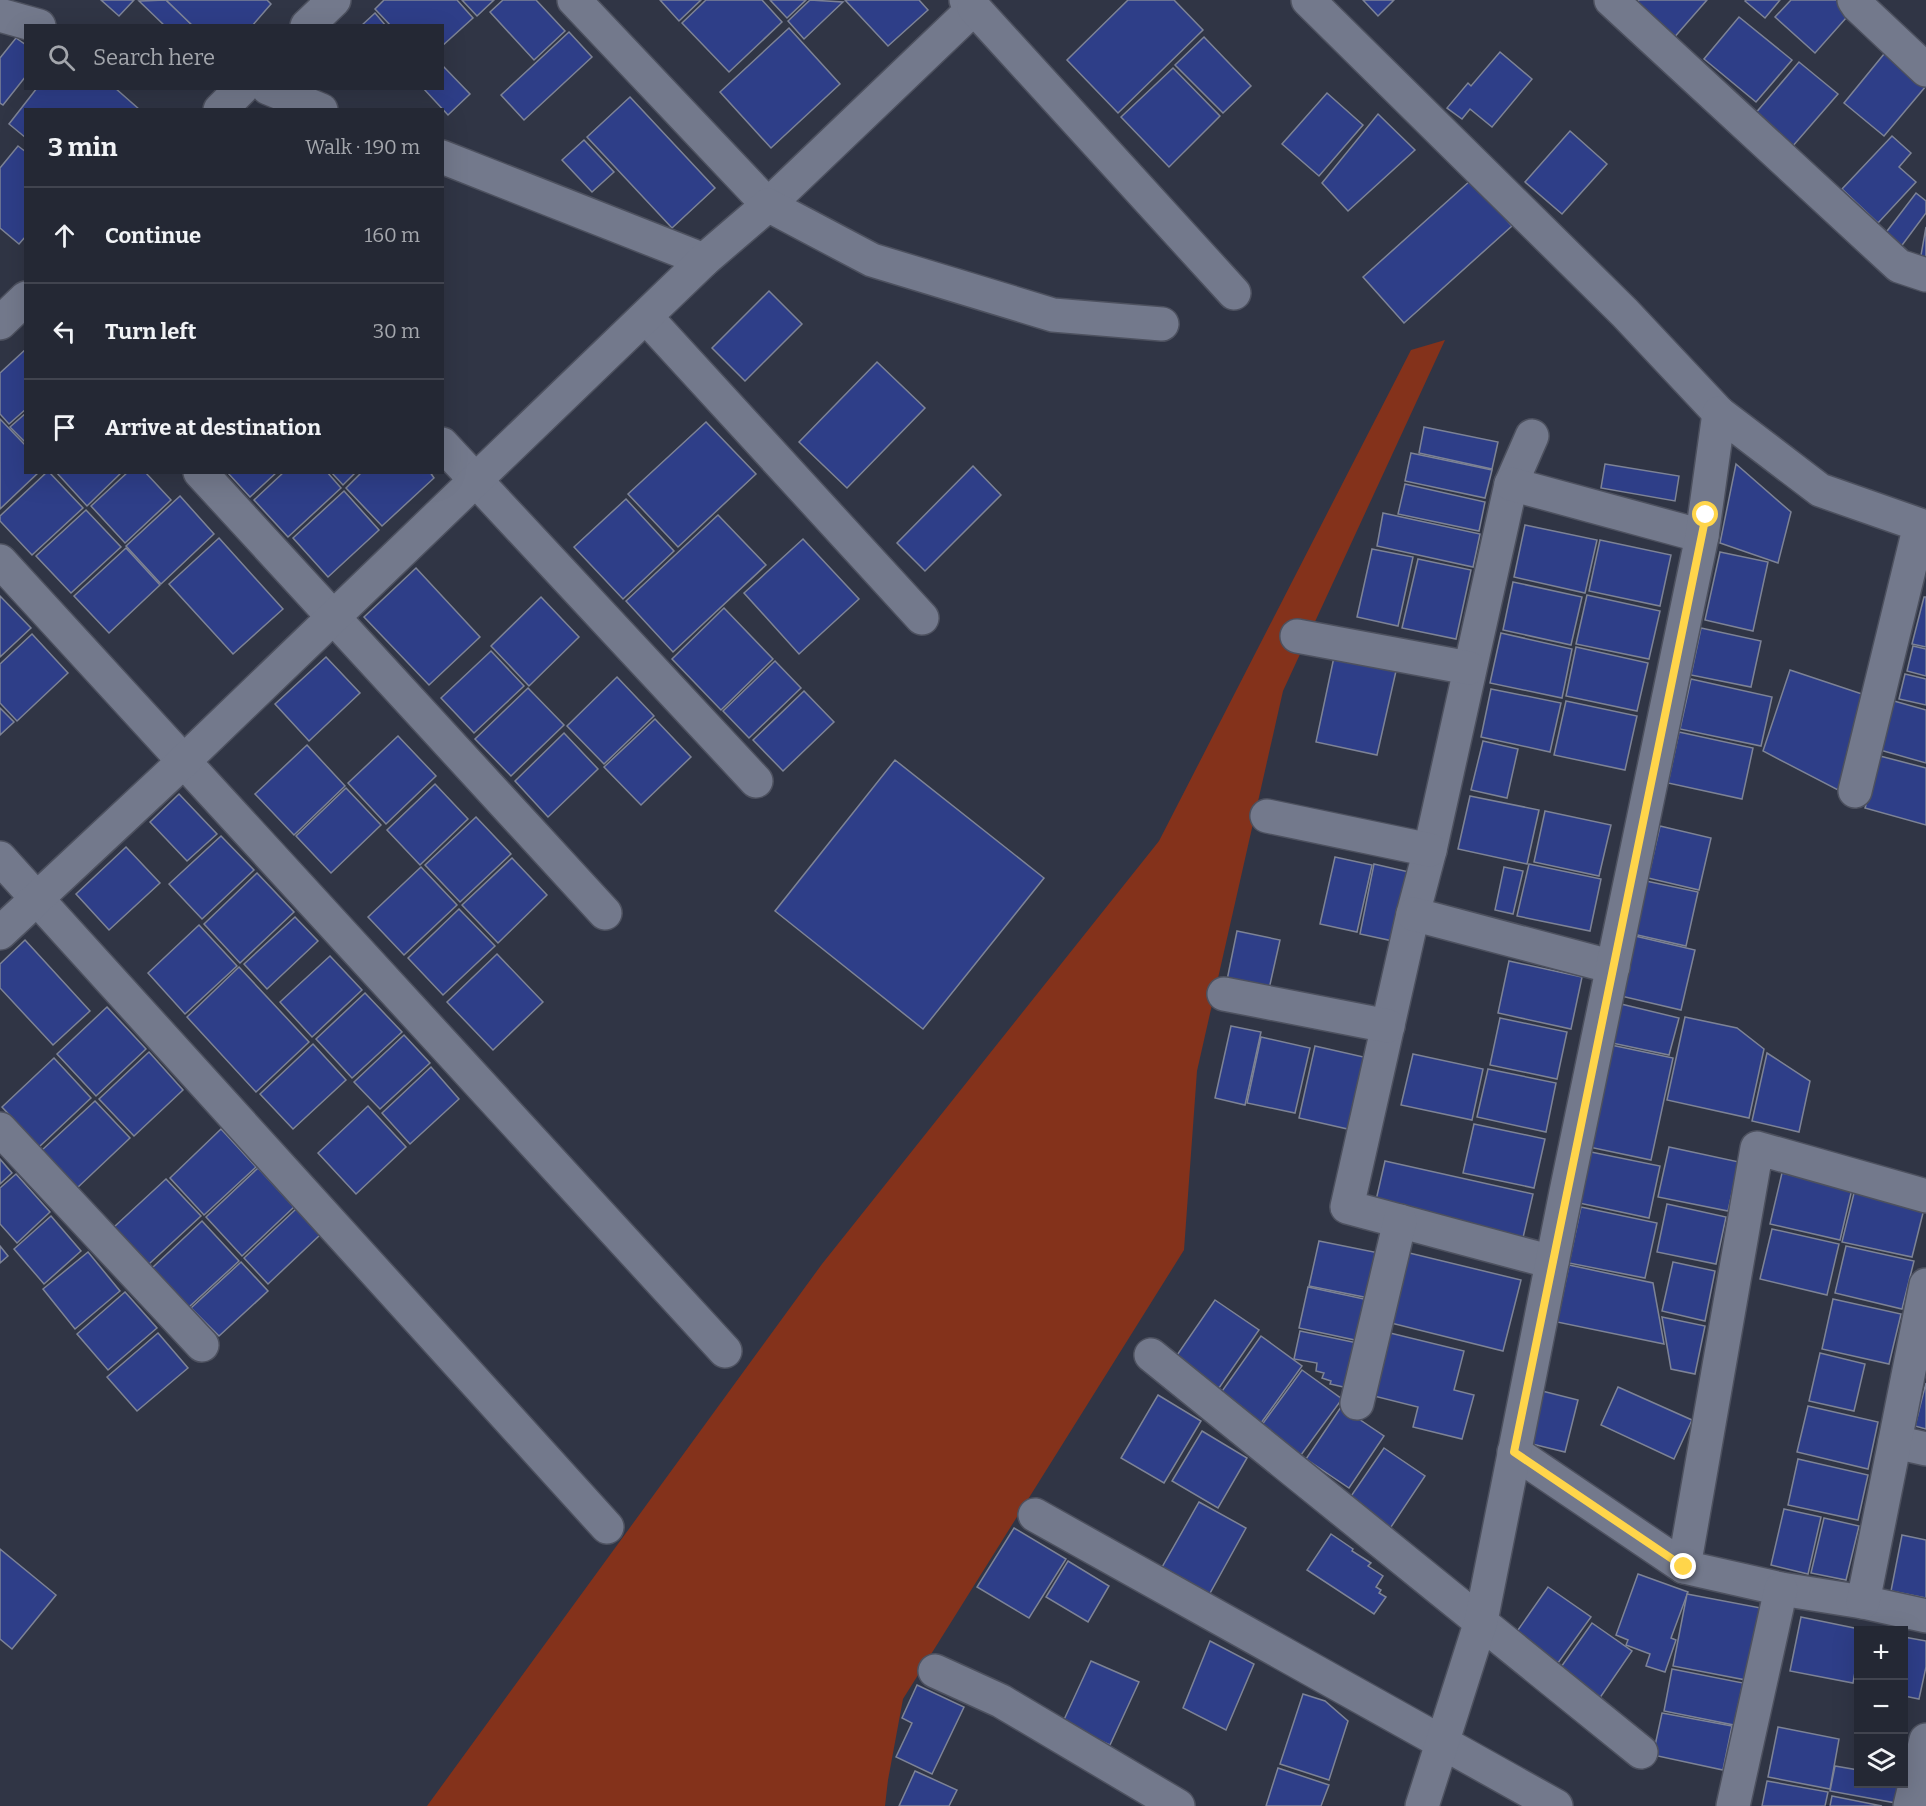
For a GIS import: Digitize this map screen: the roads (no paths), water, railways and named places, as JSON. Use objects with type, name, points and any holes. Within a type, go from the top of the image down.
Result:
[{"type":"street","points":[[310,24],[334,0]]},
{"type":"street","points":[[574,0],[768,205],[872,260],[1053,315],[1161,324]]},
{"type":"street","points":[[1307,0],[1625,313],[1719,413],[1820,490],[1924,519],[1855,791]]},
{"type":"street","points":[[1611,0],[1899,266],[1926,275]]},
{"type":"street","points":[[1859,2],[1926,70]]},
{"type":"street","points":[[0,933],[184,761],[704,260],[768,205],[970,4],[1234,293]]},
{"type":"street","points":[[0,15],[32,24]]},
{"type":"street","points":[[222,108],[240,90]]},
{"type":"street","points":[[273,90],[316,108]]},
{"type":"street","points":[[444,158],[704,260]]},
{"type":"street","points":[[0,323],[24,300]]},
{"type":"street","points":[[646,317],[922,618]]},
{"type":"street","points":[[1422,1806],[1481,1621],[1552,1262],[1702,536],[1719,413]]},
{"type":"street","points":[[1532,435],[1511,484],[1430,850],[1413,914],[1347,1207],[1552,1262]]},
{"type":"street","points":[[444,446],[756,781]]},
{"type":"street","points":[[202,474],[605,914]]},
{"type":"street","points":[[1511,484],[1702,536]]},
{"type":"street","points":[[0,561],[725,1351]]},
{"type":"street","points":[[1297,636],[1469,668]]},
{"type":"street","points":[[1267,816],[1430,850]]},
{"type":"street","points":[[0,858],[607,1527]]},
{"type":"street","points":[[1413,914],[1613,968]]},
{"type":"street","points":[[1224,994],[1388,1026]]},
{"type":"street","points":[[0,1129],[202,1345]]},
{"type":"street","points":[[1684,1567],[1757,1148],[1926,1196]]},
{"type":"street","points":[[1357,1403],[1400,1221]]},
{"type":"street","points":[[1863,1602],[1926,1286]]},
{"type":"street","points":[[1151,1354],[1641,1752]]},
{"type":"street","points":[[1894,1442],[1926,1449]]},
{"type":"street","points":[[1514,1452],[1684,1567],[1780,1589],[1863,1602],[1926,1616]]},
{"type":"street","points":[[1035,1515],[1556,1806]]},
{"type":"street","points":[[1732,1806],[1780,1589]]},
{"type":"street","points":[[935,1671],[1001,1701],[1178,1806]]},
{"type":"street","points":[[1910,1806],[1926,1740]]}]
